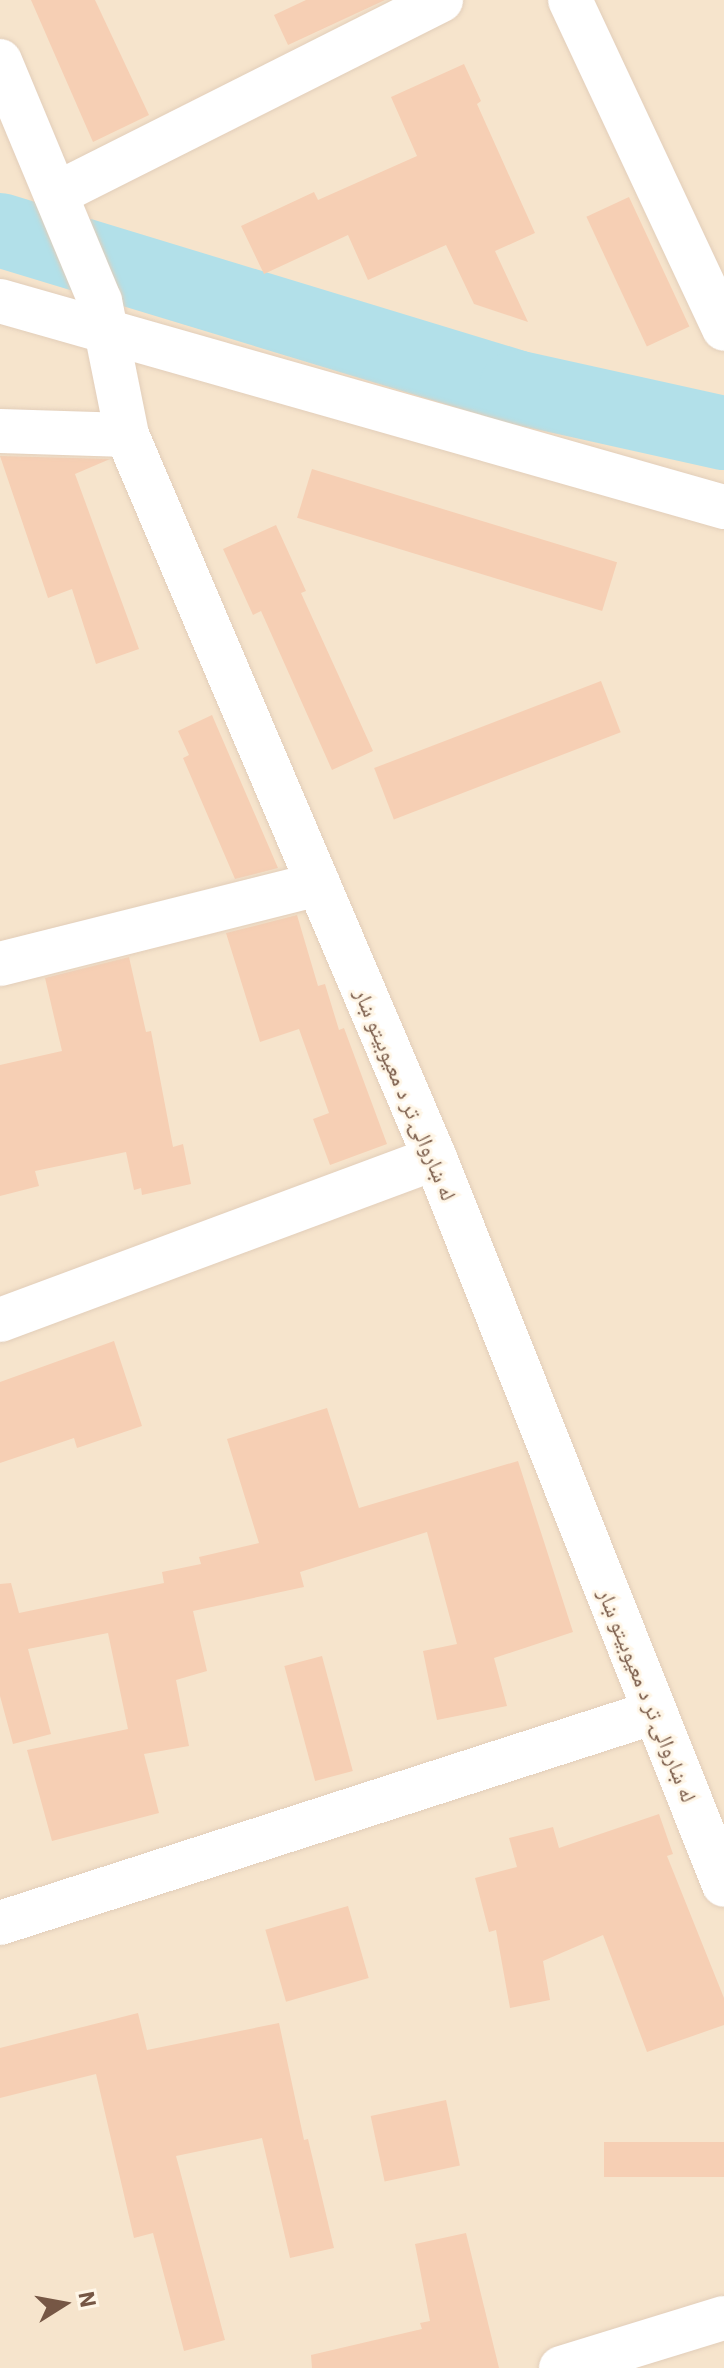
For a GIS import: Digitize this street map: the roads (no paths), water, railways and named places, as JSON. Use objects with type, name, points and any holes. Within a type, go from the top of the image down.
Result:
[{"type":"street","points":[[64,212],[441,0]]},
{"type":"street","points":[[570,0],[724,329]]},
{"type":"street","name":"له ښاروالۍ تر د معیوبیتو ښار","points":[[0,61],[104,316],[127,435],[435,1158],[724,1885]]},
{"type":"street","points":[[0,301],[104,316],[724,507]]},
{"type":"street","points":[[0,431],[127,435]]},
{"type":"street","points":[[0,964],[318,884]]},
{"type":"street","points":[[0,1320],[435,1158]]},
{"type":"street","points":[[0,1923],[655,1712]]},
{"type":"street","points":[[561,2368],[724,2318]]},
{"type":"waterway","points":[[0,230],[516,387],[724,433]]}]
